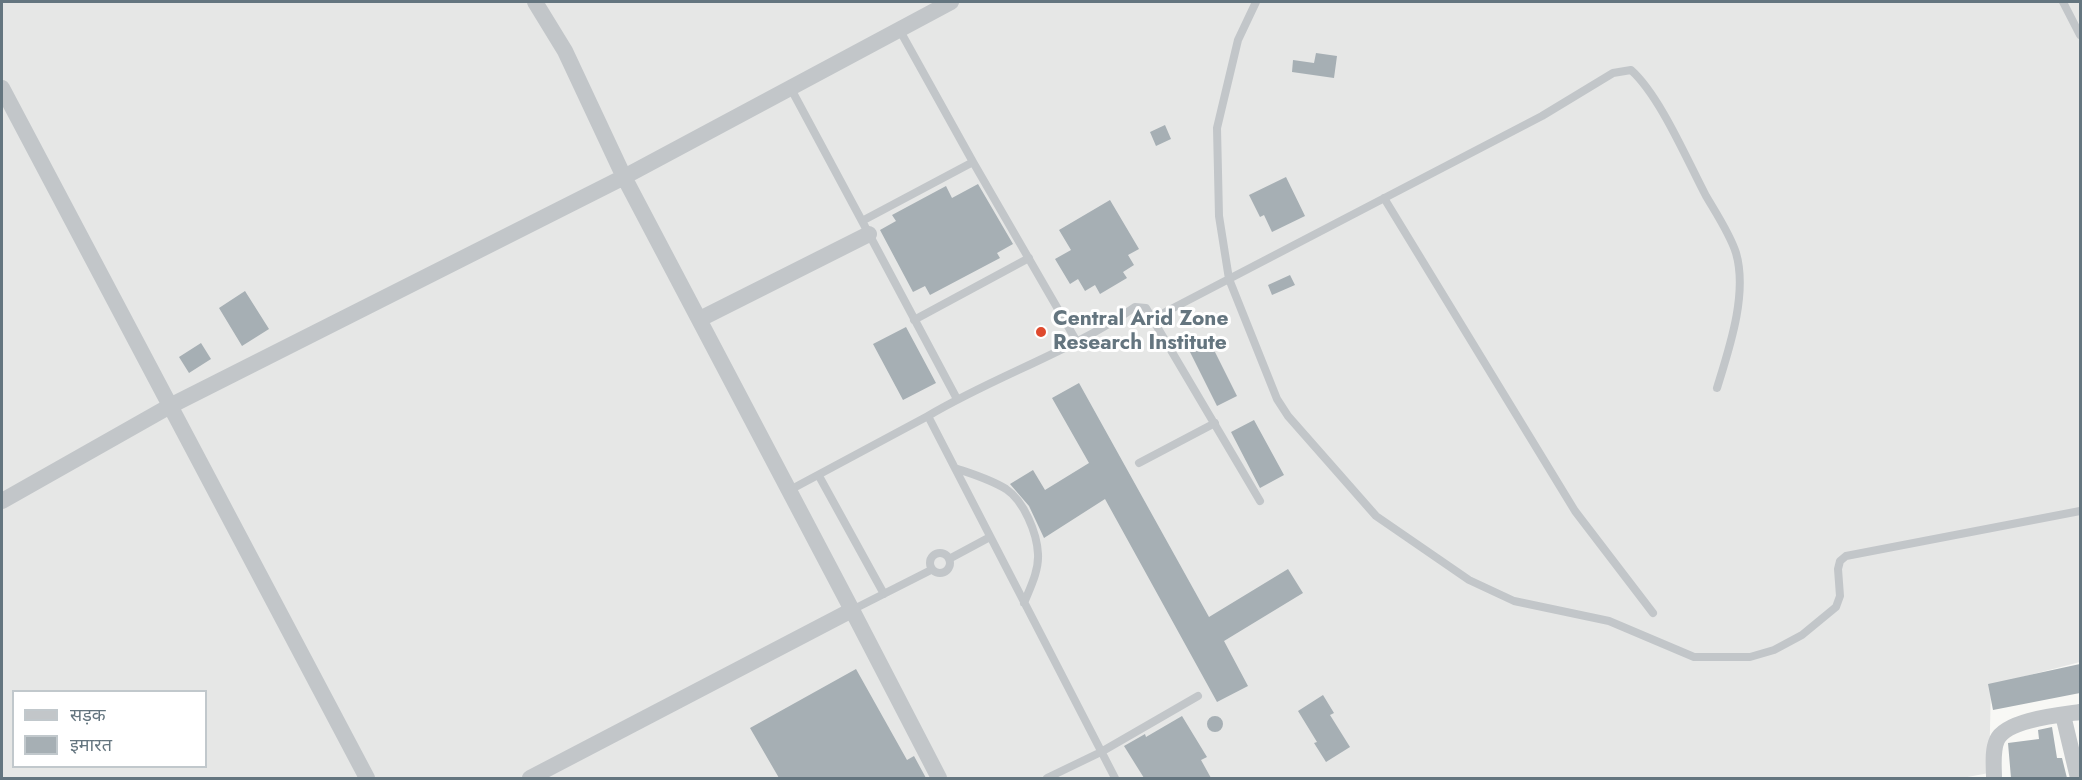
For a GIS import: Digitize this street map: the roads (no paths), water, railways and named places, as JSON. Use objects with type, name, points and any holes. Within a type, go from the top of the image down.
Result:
[{"type":"street","points":[[535,2],[565,51],[624,177],[939,778]]},
{"type":"street","points":[[2,501],[170,406],[624,177],[951,2]]},
{"type":"street","points":[[2,88],[368,778]]},
{"type":"street","points":[[700,319],[866,228]]},
{"type":"street","points":[[530,778],[852,610]]},
{"type":"street","points":[[1994,778],[1995,747],[1998,738],[2007,727],[2080,711]]},
{"type":"street","points":[[2063,715],[2078,778]]},
{"type":"lane","points":[[1256,2],[1238,40],[1217,128],[1220,216],[1229,279],[1277,399],[1288,416],[1376,516],[1469,580],[1514,601],[1609,621],[1694,657],[1750,657],[1774,650],[1802,635],[1836,607],[1840,596],[1838,569],[1840,561],[1846,556],[2080,511]]},
{"type":"lane","points":[[2063,2],[2080,35]]},
{"type":"lane","points":[[899,29],[1077,342]]},
{"type":"lane","points":[[1154,318],[1542,116],[1613,73],[1631,70],[1641,78],[1736,253],[1738,290],[1735,327],[1717,388]]},
{"type":"lane","points":[[790,87],[957,399]]},
{"type":"lane","points":[[866,228],[973,162]]},
{"type":"lane","points":[[1384,198],[1575,511],[1653,613]]},
{"type":"lane","points":[[914,320],[1029,258]]},
{"type":"lane","points":[[788,491],[928,417],[957,399],[1077,342],[1135,307],[1146,308],[1154,318],[1260,501]]},
{"type":"lane","points":[[928,417],[1115,778]]},
{"type":"lane","points":[[1139,462],[1215,423]]},
{"type":"lane","points":[[955,468],[989,480],[1008,490],[1032,526],[1038,554],[1036,572],[1024,603]]},
{"type":"lane","points":[[819,476],[884,594]]},
{"type":"lane","points":[[949,559],[990,537]]},
{"type":"lane","points":[[931,570],[929,561],[934,555],[942,554],[949,559]]},
{"type":"lane","points":[[852,610],[931,570],[943,573],[949,569],[949,559]]},
{"type":"lane","points":[[1047,778],[1101,752],[1197,696]]},
{"type":"place","name":"Central Arid Zone Research Institute","points":[[1041,332]]}]
